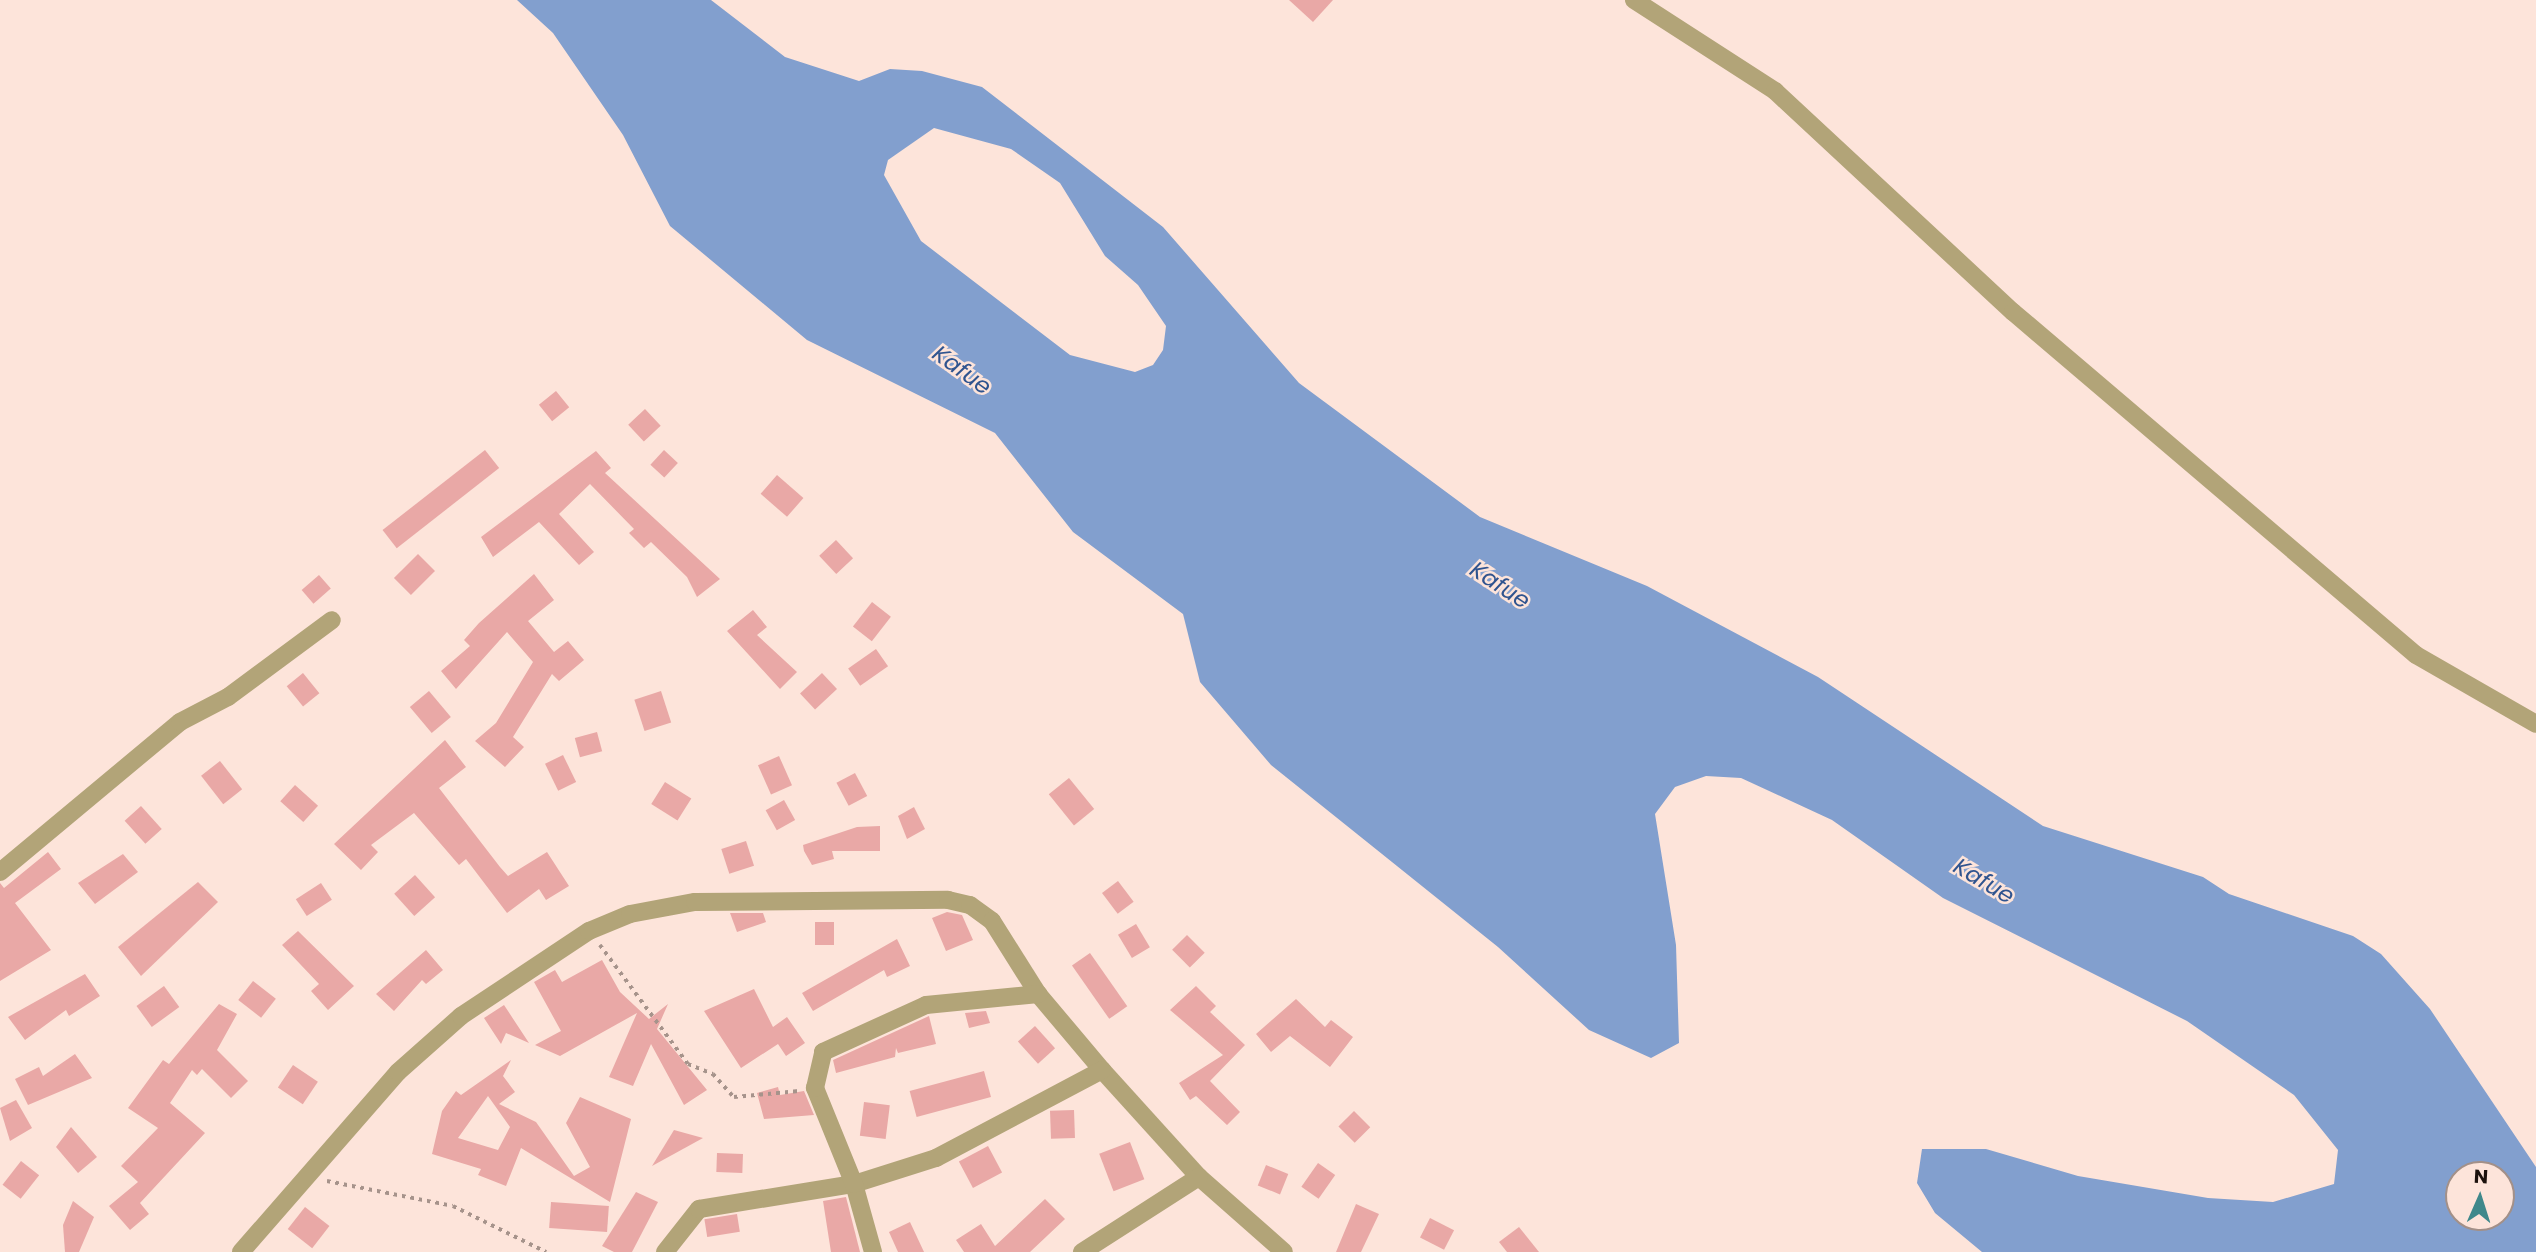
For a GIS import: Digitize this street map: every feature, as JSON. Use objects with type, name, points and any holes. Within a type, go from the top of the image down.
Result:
[{"type":"street","points":[[1634,0],[1775,91],[2013,312],[2416,655],[2536,723]]},
{"type":"street","points":[[0,872],[180,722],[228,697],[332,620]]},
{"type":"street","points":[[241,1252],[302,1176],[461,1016],[589,931],[630,914],[695,902],[948,900],[970,905],[992,921],[1038,994],[1102,1070],[1199,1177],[1284,1252]]},
{"type":"street","points":[[873,1252],[854,1184],[815,1088],[823,1052],[926,1005],[1038,994]]},
{"type":"street","points":[[665,1252],[699,1209],[854,1184],[936,1158],[1102,1070]]},
{"type":"street","points":[[1082,1252],[1199,1177]]},
{"type":"path","points":[[589,931],[681,1057],[713,1074],[730,1094],[815,1088]]},
{"type":"path","points":[[302,1176],[453,1206],[546,1252]]},
{"type":"water","name":"Kafue","points":[[517,0],[711,0],[785,57],[859,81],[890,69],[922,71],[982,87],[1163,227],[1299,383],[1480,517],[1647,586],[1818,677],[2043,826],[2203,877],[2229,894],[2353,936],[2381,954],[2430,1009],[2536,1167],[2536,1252],[1982,1252],[1935,1213],[1917,1183],[1922,1149],[1986,1149],[2078,1176],[2208,1198],[2273,1202],[2334,1184],[2338,1150],[2294,1095],[2187,1021],[1943,898],[1832,820],[1741,778],[1706,776],[1675,787],[1655,814],[1676,945],[1679,1043],[1651,1058],[1589,1030],[1498,947],[1271,765],[1200,682],[1183,614],[1073,532],[995,433],[807,340],[670,226],[623,135],[553,33]],"holes":[[[934,128],[1011,149],[1060,183],[1105,256],[1138,285],[1166,326],[1163,350],[1153,365],[1135,372],[1070,355],[921,241],[884,175],[888,160]]]},
{"type":"building","points":[[1289,0],[1333,0],[1313,22]]},
{"type":"building","points":[[556,391],[569,407],[552,421],[539,405]]},
{"type":"building","points":[[645,409],[661,426],[644,442],[628,425]]},
{"type":"building","points":[[485,450],[499,468],[397,548],[383,530]]},
{"type":"building","points":[[664,450],[678,463],[664,478],[650,465]]},
{"type":"building","points":[[596,451],[611,468],[605,473],[720,579],[697,597],[687,577],[651,542],[644,548],[629,533],[634,529],[590,484],[559,514],[594,552],[579,565],[539,522],[493,557],[481,537]]},
{"type":"building","points":[[777,475],[803,498],[787,517],[761,494]]},
{"type":"building","points":[[836,540],[853,558],[836,574],[819,556]]},
{"type":"building","points":[[418,554],[435,571],[411,595],[394,578]]},
{"type":"building","points":[[534,574],[554,600],[528,621],[554,652],[568,641],[584,660],[559,681],[552,674],[513,737],[524,747],[505,767],[475,741],[496,723],[533,662],[507,632],[456,689],[441,671],[470,646],[464,640],[479,623]]},
{"type":"building","points":[[319,575],[331,589],[313,604],[302,590]]},
{"type":"building","points":[[872,602],[891,617],[872,641],[853,626]]},
{"type":"building","points":[[753,610],[767,627],[757,635],[797,672],[780,689],[727,631]]},
{"type":"building","points":[[876,649],[888,666],[860,686],[848,669]]},
{"type":"building","points":[[303,673],[319,693],[303,706],[287,686]]},
{"type":"building","points":[[822,673],[837,689],[815,710],[800,693]]},
{"type":"building","points":[[429,691],[451,717],[432,733],[410,707]]},
{"type":"building","points":[[661,691],[671,722],[645,731],[634,700]]},
{"type":"building","points":[[597,732],[602,751],[580,757],[575,738]]},
{"type":"building","points":[[445,740],[466,767],[439,788],[500,867],[508,876],[547,852],[569,886],[546,900],[539,889],[507,913],[466,859],[459,865],[414,813],[371,845],[378,852],[361,870],[334,844]]},
{"type":"building","points":[[563,755],[576,782],[558,791],[545,764]]},
{"type":"building","points":[[779,756],[792,785],[771,795],[758,765]]},
{"type":"building","points":[[220,761],[242,789],[223,804],[201,776]]},
{"type":"building","points":[[855,773],[867,796],[849,806],[836,783]]},
{"type":"building","points":[[1069,778],[1094,809],[1074,825],[1049,794]]},
{"type":"building","points":[[665,782],[691,798],[678,820],[651,804]]},
{"type":"building","points":[[295,785],[318,806],[303,822],[280,801]]},
{"type":"building","points":[[784,800],[795,820],[777,830],[766,810]]},
{"type":"building","points":[[141,806],[162,829],[145,844],[125,821]]},
{"type":"building","points":[[914,807],[925,829],[907,839],[898,816]]},
{"type":"building","points":[[880,826],[880,851],[832,851],[834,859],[812,865],[804,851],[803,845],[857,827]]},
{"type":"building","points":[[746,841],[754,866],[729,874],[721,849]]},
{"type":"building","points":[[48,852],[61,869],[15,903],[51,950],[0,981],[0,883],[4,888]]},
{"type":"building","points":[[123,854],[138,872],[95,904],[78,883]]},
{"type":"building","points":[[415,875],[435,897],[414,916],[394,894]]},
{"type":"building","points":[[1118,881],[1134,902],[1118,914],[1102,893]]},
{"type":"building","points":[[198,882],[218,902],[141,976],[118,947]]},
{"type":"building","points":[[321,883],[332,900],[307,916],[296,899]]},
{"type":"building","points":[[947,912],[962,915],[973,940],[946,951],[932,918]]},
{"type":"building","points":[[730,913],[763,913],[766,922],[737,932]]},
{"type":"building","points":[[815,922],[834,922],[834,945],[815,945]]},
{"type":"building","points":[[1136,924],[1150,947],[1132,958],[1118,935]]},
{"type":"building","points":[[298,931],[354,986],[328,1010],[311,991],[319,984],[282,945]]},
{"type":"building","points":[[1187,935],[1205,953],[1190,968],[1172,950]]},
{"type":"building","points":[[897,939],[910,966],[887,977],[884,970],[813,1011],[802,993]]},
{"type":"building","points":[[426,950],[443,970],[426,984],[422,980],[394,1011],[376,994]]},
{"type":"building","points":[[1090,953],[1127,1006],[1109,1019],[1072,966]]},
{"type":"building","points":[[602,960],[620,992],[649,1019],[668,1004],[657,1029],[707,1090],[684,1105],[651,1044],[633,1086],[609,1077],[637,1013],[560,1056],[535,1045],[561,1031],[534,982],[555,970],[562,982]]},
{"type":"building","points":[[85,974],[100,996],[69,1016],[66,1010],[25,1040],[8,1017]]},
{"type":"building","points":[[253,981],[276,999],[261,1018],[238,1000]]},
{"type":"building","points":[[164,986],[179,1007],[152,1027],[136,1006]]},
{"type":"building","points":[[1196,986],[1216,1006],[1210,1012],[1245,1045],[1210,1081],[1240,1112],[1227,1125],[1196,1096],[1190,1100],[1179,1083],[1223,1055],[1170,1010]]},
{"type":"building","points":[[754,989],[773,1027],[787,1017],[805,1043],[786,1056],[778,1044],[741,1068],[704,1011]]},
{"type":"building","points":[[1296,999],[1325,1027],[1331,1020],[1353,1037],[1330,1067],[1290,1036],[1271,1052],[1256,1034]]},
{"type":"building","points":[[219,1004],[237,1014],[217,1050],[248,1081],[231,1098],[202,1069],[197,1075],[192,1070],[170,1103],[205,1133],[140,1203],[149,1214],[130,1230],[109,1206],[138,1182],[121,1166],[158,1128],[128,1108],[163,1060],[169,1064]]},
{"type":"building","points":[[504,1005],[529,1043],[506,1033],[501,1044],[484,1018]]},
{"type":"building","points":[[986,1011],[990,1023],[969,1028],[965,1013]]},
{"type":"building","points":[[929,1016],[936,1044],[898,1053],[896,1048],[895,1057],[836,1073],[833,1060]]},
{"type":"building","points":[[1035,1026],[1055,1048],[1038,1064],[1018,1041]]},
{"type":"building","points":[[75,1054],[92,1078],[28,1105],[15,1079],[39,1067],[43,1076]]},
{"type":"building","points":[[511,1060],[503,1076],[515,1092],[499,1104],[536,1122],[574,1176],[590,1167],[566,1123],[580,1097],[631,1119],[610,1202],[521,1148],[506,1186],[478,1175],[481,1169],[432,1154],[442,1111],[456,1091],[461,1095]],"holes":[[[488,1096],[510,1127],[498,1150],[458,1138]]]},
{"type":"building","points":[[293,1065],[318,1082],[303,1104],[278,1087]]},
{"type":"building","points":[[984,1071],[991,1097],[917,1117],[910,1091]]},
{"type":"building","points":[[778,1087],[780,1095],[804,1091],[814,1115],[764,1119],[757,1093]]},
{"type":"building","points":[[16,1100],[32,1128],[10,1141],[0,1108]]},
{"type":"building","points":[[864,1102],[890,1105],[886,1139],[860,1136]]},
{"type":"building","points":[[1074,1110],[1075,1138],[1051,1139],[1050,1111]]},
{"type":"building","points":[[1354,1111],[1370,1127],[1355,1143],[1338,1127]]},
{"type":"building","points":[[71,1127],[97,1157],[78,1173],[56,1147]]},
{"type":"building","points":[[674,1130],[703,1138],[652,1166]]},
{"type":"building","points":[[1130,1142],[1144,1179],[1114,1191],[1099,1154]]},
{"type":"building","points":[[988,1146],[1002,1172],[973,1188],[959,1161]]},
{"type":"building","points":[[717,1153],[743,1154],[742,1173],[716,1172]]},
{"type":"building","points":[[21,1161],[39,1175],[21,1199],[3,1185]]},
{"type":"building","points":[[1318,1163],[1335,1175],[1319,1199],[1301,1187]]},
{"type":"building","points":[[1266,1165],[1288,1174],[1280,1194],[1258,1185]]},
{"type":"building","points":[[636,1192],[658,1202],[632,1252],[614,1252],[602,1246]]},
{"type":"building","points":[[846,1197],[860,1252],[831,1252],[823,1201]]},
{"type":"building","points":[[1045,1199],[1065,1219],[1030,1252],[964,1252],[956,1240],[981,1224],[995,1246]]},
{"type":"building","points":[[73,1201],[94,1217],[79,1252],[65,1252],[63,1225]]},
{"type":"building","points":[[551,1202],[609,1206],[607,1232],[549,1228]]},
{"type":"building","points":[[1356,1204],[1379,1214],[1361,1252],[1336,1252]]},
{"type":"building","points":[[305,1207],[329,1226],[312,1248],[288,1229]]},
{"type":"building","points":[[737,1214],[740,1232],[707,1237],[704,1219]]},
{"type":"building","points":[[1430,1218],[1454,1230],[1444,1250],[1420,1238]]},
{"type":"building","points":[[910,1222],[924,1252],[898,1252],[889,1232]]},
{"type":"building","points":[[1519,1227],[1539,1252],[1507,1252],[1499,1242]]}]
